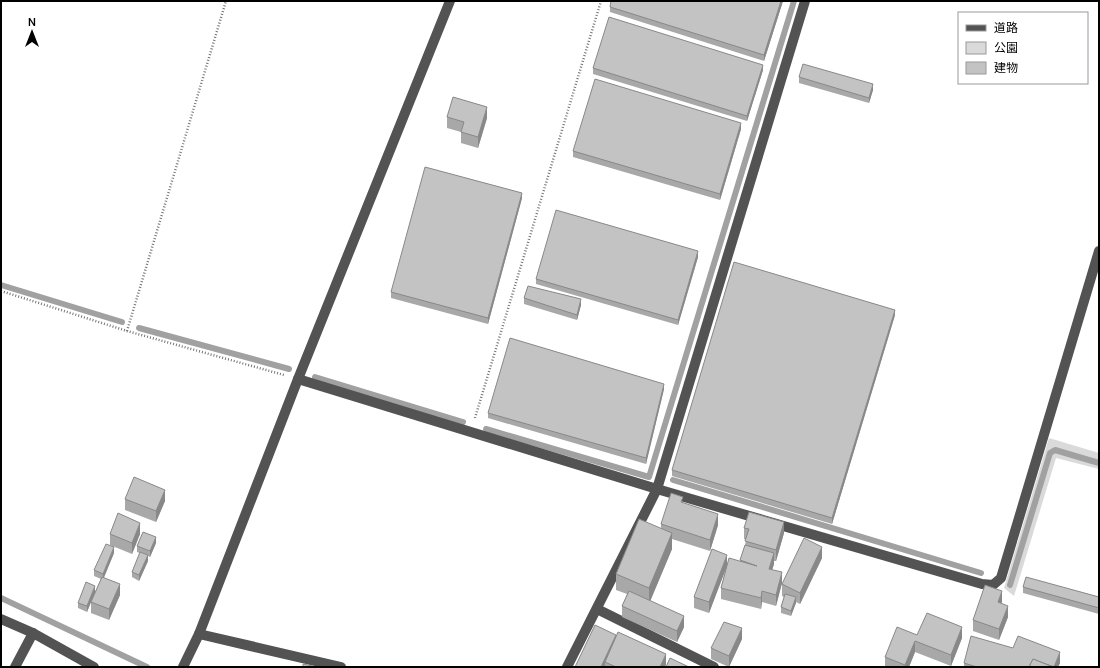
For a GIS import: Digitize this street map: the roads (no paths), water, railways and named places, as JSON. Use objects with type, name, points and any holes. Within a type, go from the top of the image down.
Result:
[{"type":"street","points":[[185,664],[199,634],[298,379],[450,1]]},
{"type":"street","points":[[567,667],[657,488],[805,1]]},
{"type":"street","points":[[298,379],[657,488],[982,584],[994,586],[1000,578],[1099,251]]},
{"type":"street","points":[[597,609],[714,667]]},
{"type":"street","points":[[1,619],[33,634],[94,667]]},
{"type":"street","points":[[15,667],[33,634]]},
{"type":"street","points":[[199,634],[341,667]]},
{"type":"waterway","points":[[486,429],[649,477],[794,1]]},
{"type":"waterway","points":[[1,285],[122,322]]},
{"type":"waterway","points":[[139,328],[289,369]]},
{"type":"waterway","points":[[315,377],[463,422]]},
{"type":"waterway","points":[[1010,585],[1050,453],[1055,450],[1099,463]]},
{"type":"waterway","points":[[673,480],[981,573]]},
{"type":"waterway","points":[[1,598],[147,667]]}]
